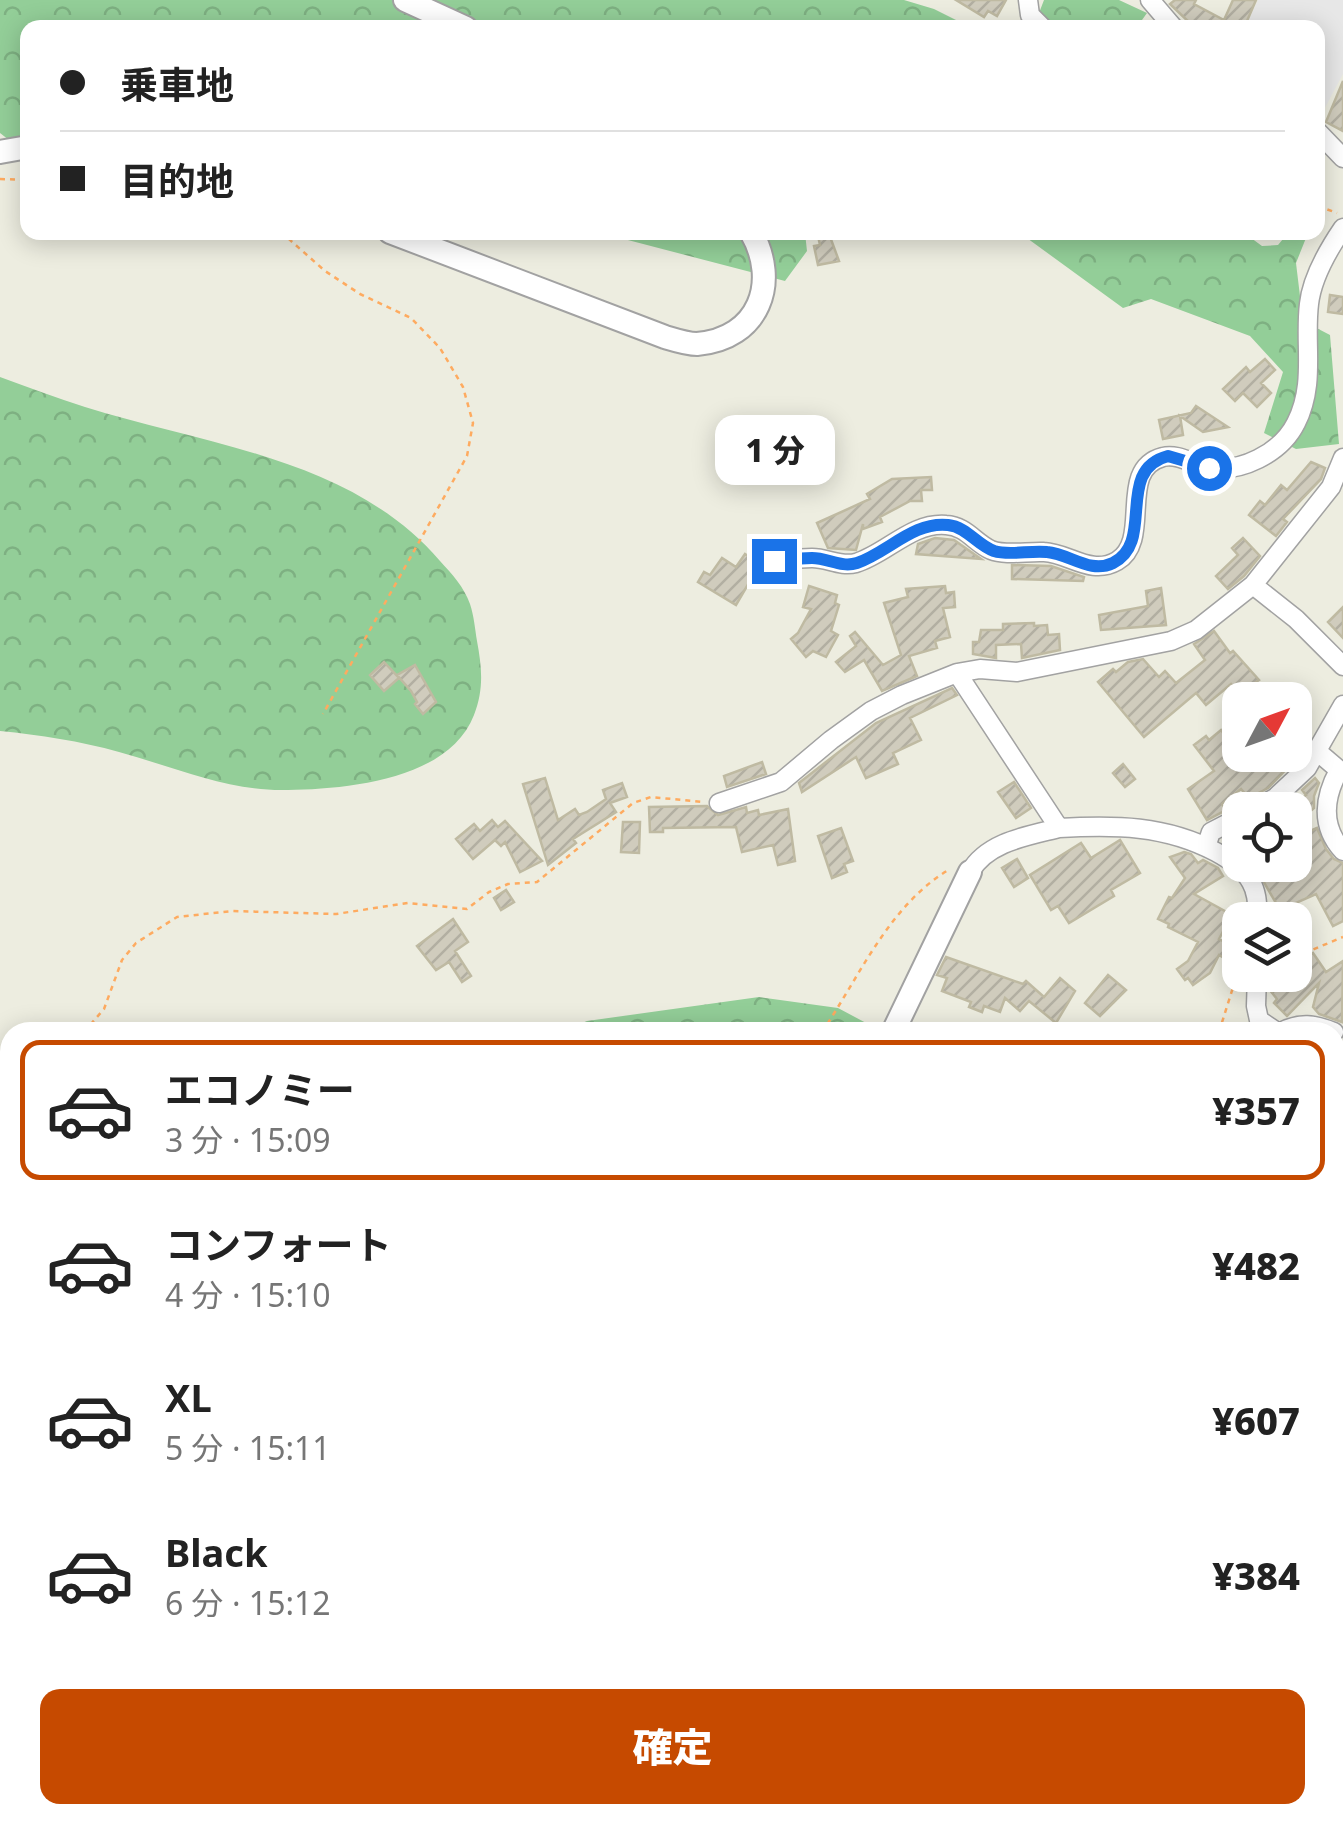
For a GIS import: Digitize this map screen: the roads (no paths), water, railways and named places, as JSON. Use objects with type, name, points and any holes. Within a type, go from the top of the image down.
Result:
[{"type":"street","points":[[406,0],[449,20]]},
{"type":"street","points":[[1150,0],[1167,20]]},
{"type":"street","points":[[1325,139],[1343,158]]},
{"type":"street","points":[[774,561],[812,558],[840,565],[858,562],[910,534],[945,524],[961,528],[988,549],[1000,552],[1051,552],[1090,566],[1117,561],[1128,552],[1133,535],[1138,481],[1158,458],[1168,456],[1209,468],[1232,468],[1254,461],[1282,442],[1294,427],[1304,405],[1310,364],[1309,303],[1318,273],[1343,228]]},
{"type":"street","points":[[411,240],[666,337],[694,344],[740,330],[759,305],[766,282],[762,252],[755,240]]},
{"type":"street","points":[[719,803],[781,782],[871,711],[902,694],[957,673],[1017,672],[1171,641],[1196,630],[1253,584],[1331,487],[1343,458]]},
{"type":"street","points":[[1253,584],[1296,619],[1343,666]]},
{"type":"street","points":[[957,673],[1059,828]]},
{"type":"street","points":[[1281,792],[1307,768],[1343,704]]},
{"type":"street","points":[[1318,752],[1339,770],[1327,792],[1326,819],[1343,850]]},
{"type":"street","points":[[1206,847],[1210,832],[1222,826]]},
{"type":"street","points":[[898,1022],[970,872],[976,862],[996,847],[1059,828],[1149,827],[1226,858],[1251,882],[1257,902]]},
{"type":"street","points":[[1256,992],[1256,1006],[1262,1022]]}]
